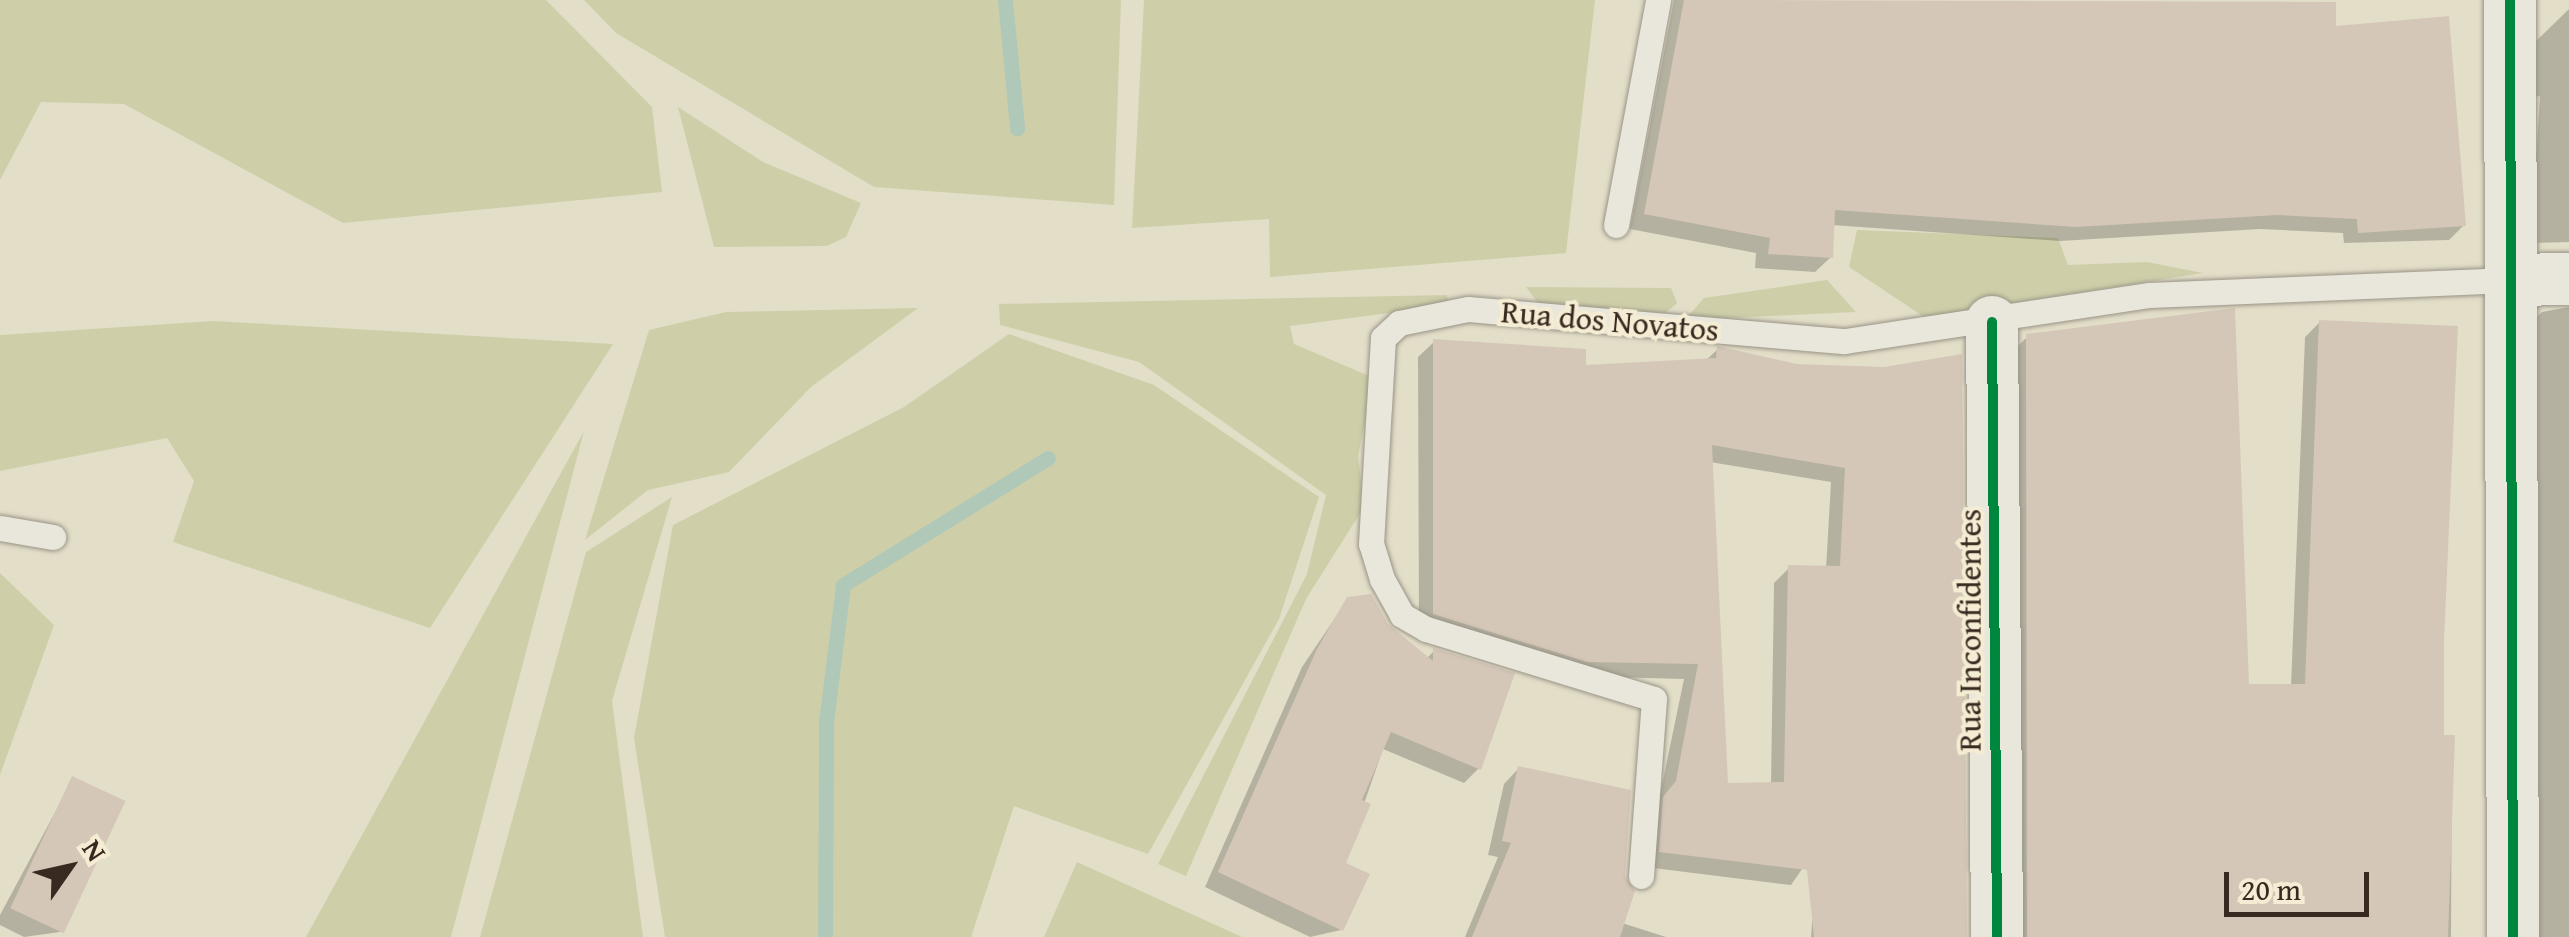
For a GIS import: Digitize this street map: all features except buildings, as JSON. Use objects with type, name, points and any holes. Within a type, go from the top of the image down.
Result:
[{"type":"street","points":[[2510,0],[2515,280],[2514,937]]},
{"type":"street","name":"Rua dos Novatos","points":[[2515,280],[2569,279]]},
{"type":"street","name":"Rua Inconfidentes","points":[[1992,322],[1997,937]]},
{"type":"lane","points":[[1616,224],[1658,0]]},
{"type":"lane","name":"Rua dos Novatos","points":[[1641,876],[1654,699],[1426,629],[1402,614],[1382,580],[1371,544],[1383,338],[1399,322],[1468,310],[1845,341],[1992,322],[2150,295],[2515,280]]},
{"type":"lane","points":[[0,528],[53,537]]},
{"type":"green space","points":[[0,0],[546,0],[652,107],[662,192],[343,223],[124,104],[41,102],[0,180]]},
{"type":"green space","points":[[584,0],[1121,0],[1114,205],[874,187],[616,33]]},
{"type":"green space","points":[[1144,0],[1595,0],[1566,253],[1270,277],[1269,219],[1132,228]]},
{"type":"green space","points":[[678,107],[763,162],[861,203],[846,237],[827,246],[714,247]]},
{"type":"green space","points":[[1857,230],[2058,238],[2068,265],[2147,262],[2203,273],[1924,317],[1849,267]]},
{"type":"green space","points":[[1827,280],[1856,312],[1685,320],[1704,298]]},
{"type":"green space","points":[[1526,287],[1671,288],[1677,303],[1661,317],[1538,303]]},
{"type":"green space","points":[[1447,295],[1449,305],[1290,326],[1294,344],[1374,378],[1358,456],[1364,507],[1306,599],[1186,876],[1158,864],[1307,574],[1326,495],[1139,362],[1000,325],[999,304]]},
{"type":"green space","points":[[918,308],[811,387],[729,472],[648,490],[585,540],[649,330],[726,312]]},
{"type":"green space","points":[[214,321],[613,344],[430,628],[173,542],[194,481],[167,438],[0,471],[0,335]]},
{"type":"green space","points":[[1009,334],[1154,385],[1319,497],[1279,619],[1148,854],[1014,806],[971,937],[665,937],[634,738],[673,525],[904,407]]},
{"type":"green space","points":[[584,431],[451,937],[306,937]]},
{"type":"green space","points":[[672,497],[612,701],[643,937],[480,937],[586,552]]},
{"type":"green space","points":[[0,573],[54,625],[0,775]]},
{"type":"green space","points":[[1077,862],[1242,937],[1044,937]]},
{"type":"waterway","points":[[1005,0],[1017,128]]},
{"type":"waterway","points":[[825,937],[826,722],[843,585],[1048,458]]},
{"type":"cycle path","points":[[2510,0],[2513,937]]},
{"type":"cycle path","points":[[1992,322],[1997,937]]}]
